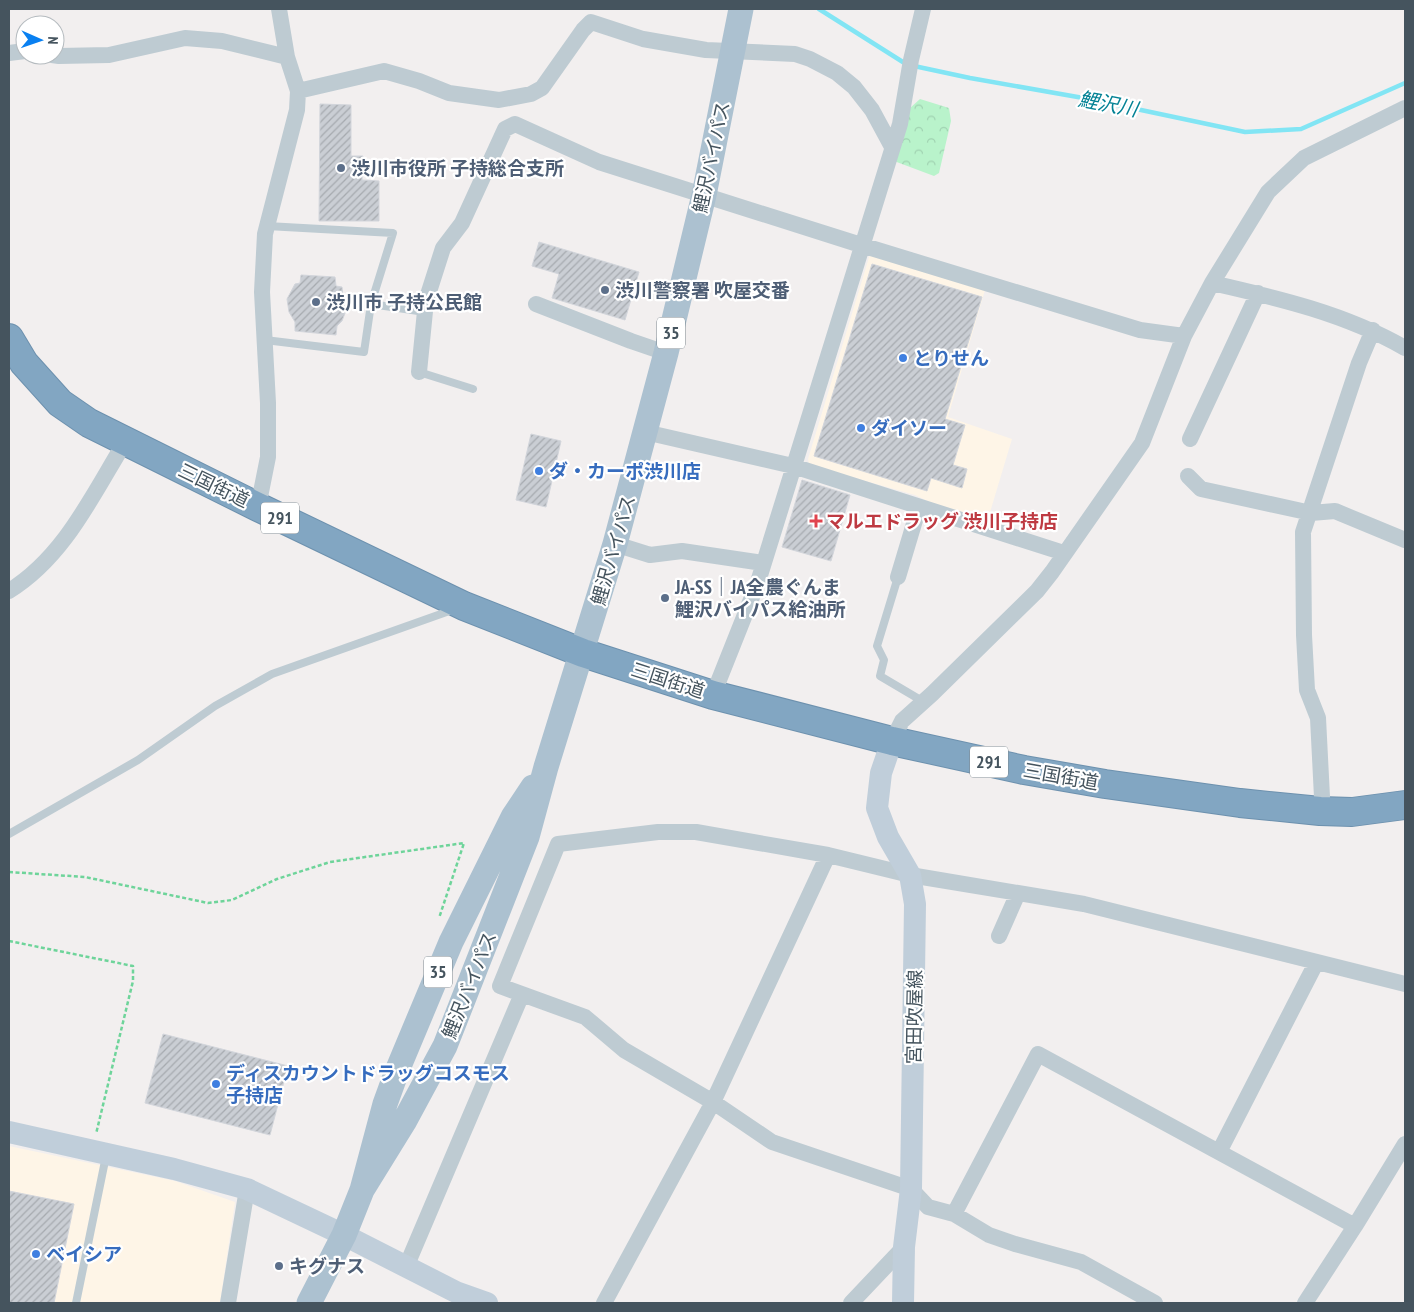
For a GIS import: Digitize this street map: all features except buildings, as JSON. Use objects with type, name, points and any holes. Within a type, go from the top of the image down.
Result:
[{"type":"highway","name":"三国街道","points":[[9,338],[24,363],[60,403],[89,423],[464,606],[583,653],[713,695],[892,741],[1024,770],[1240,802],[1320,811],[1352,812],[1405,805]]},
{"type":"main road","name":"鯉沢バイパス","points":[[362,1190],[404,1122],[445,1046],[527,836],[546,767],[616,544],[666,353],[704,195],[742,9]]},
{"type":"main road","name":"宮田吹屋線","points":[[892,741],[881,773],[877,808],[888,837],[910,875],[915,904],[911,1189],[904,1247],[904,1303]]},
{"type":"main road","name":"鯉沢バイパス","points":[[309,1303],[344,1235],[362,1190],[385,1104],[451,942],[513,817],[546,767]]},
{"type":"main road","points":[[9,1132],[247,1188],[406,1267],[452,1297],[487,1303]]},
{"type":"street","points":[[258,507],[268,457],[268,402],[262,292],[265,234],[297,110],[298,91],[287,57],[278,9]]},
{"type":"street","points":[[713,695],[758,582],[900,124],[923,9]]},
{"type":"street","points":[[298,91],[384,71],[419,81],[449,93],[499,100],[531,94],[542,88],[583,30],[591,22],[642,39],[706,50],[796,54],[823,64],[854,87],[872,110],[892,147]]},
{"type":"street","points":[[65,56],[110,55],[185,38],[222,41],[287,57]]},
{"type":"street","points":[[892,741],[902,721],[924,702],[1036,591],[1052,572],[1142,443],[1184,336],[1212,283],[1268,192],[1304,158],[1405,108]]},
{"type":"street","points":[[419,372],[426,301],[443,248],[462,223],[505,129],[515,124],[599,162],[1140,330],[1184,336]]},
{"type":"street","points":[[1212,283],[1258,293],[1307,307],[1373,330],[1405,348]]},
{"type":"street","points":[[1190,439],[1258,293]]},
{"type":"street","points":[[536,304],[666,353]]},
{"type":"street","points":[[1320,811],[1322,797],[1318,718],[1307,690],[1304,635],[1303,532],[1311,513],[1359,363],[1373,330]]},
{"type":"street","points":[[645,432],[793,466],[1064,553]]},
{"type":"street","points":[[9,591],[44,564],[60,546],[125,442]]},
{"type":"street","points":[[1188,476],[1201,489],[1311,513],[1335,511],[1405,540]]},
{"type":"street","points":[[898,577],[919,507]]},
{"type":"street","points":[[616,544],[650,555],[682,551],[763,563]]},
{"type":"street","points":[[1155,1303],[1081,1262],[989,1235],[954,1214],[928,1207],[911,1189],[772,1142],[713,1102],[624,1050],[585,1017],[500,986],[558,844],[658,832],[696,832],[828,855],[910,875],[1084,904],[1405,984]]},
{"type":"street","points":[[604,1303],[713,1102],[828,855]]},
{"type":"street","points":[[999,936],[1018,893]]},
{"type":"street","points":[[1219,1152],[1316,963]]},
{"type":"street","points":[[406,1267],[522,994]]},
{"type":"street","points":[[954,1214],[1038,1054],[1356,1226]]},
{"type":"street","points":[[1305,1303],[1356,1226],[1405,1144]]},
{"type":"street","points":[[228,1303],[247,1188]]},
{"type":"street","points":[[851,1303],[904,1247]]},
{"type":"lane","points":[[265,340],[364,352],[371,304],[393,233],[267,226]]},
{"type":"lane","points":[[371,304],[425,312]]},
{"type":"lane","points":[[419,372],[473,389]]},
{"type":"lane","points":[[898,577],[877,646],[884,660],[880,676],[924,702]]},
{"type":"lane","points":[[9,834],[138,760],[215,706],[272,674],[464,606]]},
{"type":"lane","points":[[76,1303],[100,1152]]},
{"type":"path","points":[[9,872],[85,877],[208,903],[232,900],[278,879],[330,862],[464,842],[436,928],[451,942]]},
{"type":"path","points":[[9,941],[132,966],[134,981],[100,1152]]},
{"type":"shaded area","name":"とりせん","points":[[870,254],[985,290],[948,417],[1012,439],[988,519],[936,505],[915,495],[809,465],[808,459]]},
{"type":"shaded area","points":[[9,1146],[175,1181],[235,1202],[220,1303],[9,1303]]},
{"type":"green space","points":[[920,99],[949,108],[951,121],[939,173],[934,176],[894,161],[910,108]]},
{"type":"waterway","name":"鯉沢川","points":[[819,9],[906,64]]},
{"type":"waterway","name":"鯉沢川","points":[[914,66],[1089,99],[1245,132],[1301,129],[1405,83]]},
{"type":"place","name":"渋川市役所 子持総合支所","points":[[341,168]]},
{"type":"place","name":"渋川警察署 吹屋交番","points":[[605,290]]},
{"type":"place","name":"渋川市 子持公民館","points":[[316,302]]},
{"type":"place","name":"とりせん","points":[[903,358]]},
{"type":"place","name":"ダイソー","points":[[861,428]]},
{"type":"place","name":"ダ・カーポ渋川店","points":[[539,471]]},
{"type":"place","name":"マルエドラッグ 渋川子持店","points":[[816,521]]},
{"type":"place","name":"JA-SS｜JA全農ぐんま 鯉沢バイパス給油所","points":[[665,598]]},
{"type":"place","name":"ディスカウントドラッグコスモス 子持店","points":[[216,1084]]},
{"type":"place","name":"ベイシア","points":[[36,1254]]},
{"type":"place","name":"キグナス","points":[[279,1266]]}]
